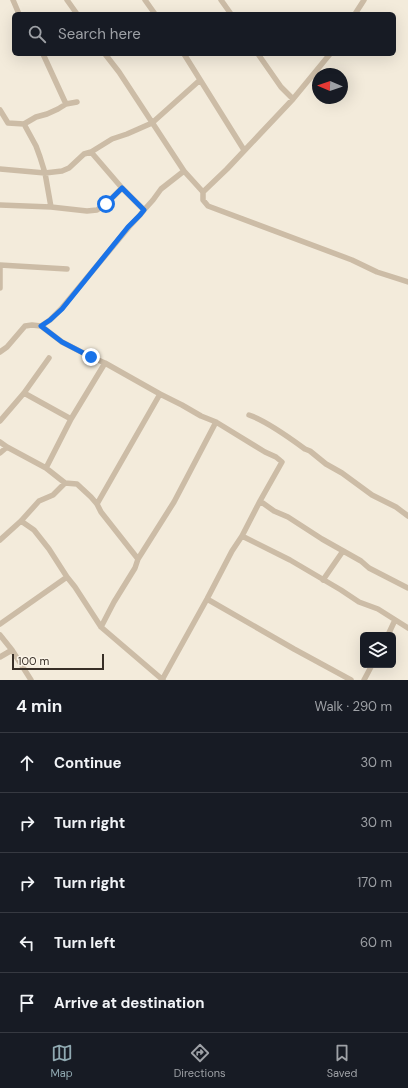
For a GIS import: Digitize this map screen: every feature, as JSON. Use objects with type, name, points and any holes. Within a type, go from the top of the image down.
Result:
[{"type":"street","points":[[13,0],[19,12]]},
{"type":"street","points":[[67,0],[76,12]]},
{"type":"street","points":[[145,0],[154,12]]},
{"type":"street","points":[[357,12],[364,0]]},
{"type":"street","points":[[224,1],[229,12]]},
{"type":"street","points":[[44,56],[66,104]]},
{"type":"street","points":[[108,56],[184,170],[203,192],[203,200],[208,206],[408,282]]},
{"type":"street","points":[[185,56],[244,150]]},
{"type":"street","points":[[259,56],[281,87],[293,99]]},
{"type":"street","points":[[203,192],[256,139],[293,99],[328,56]]},
{"type":"street","points":[[0,169],[45,173],[62,171],[69,168],[84,154],[91,152],[112,139],[152,123],[200,80]]},
{"type":"street","points":[[0,110],[8,123],[24,124],[66,104],[77,102]]},
{"type":"street","points":[[24,124],[36,146],[45,173],[51,207]]},
{"type":"street","points":[[91,152],[122,188],[144,210]]},
{"type":"street","points":[[41,326],[62,309],[128,227],[161,189],[184,170]]},
{"type":"street","points":[[0,205],[51,207],[87,211],[97,210],[106,204],[122,188]]},
{"type":"street","points":[[0,288],[0,265],[67,269]]},
{"type":"street","points":[[0,352],[7,347],[25,326],[41,326],[62,342],[105,363],[201,416],[216,422],[282,462],[242,536],[232,551],[163,680],[101,627],[43,541],[34,530],[21,521]]},
{"type":"street","points":[[0,421],[24,393],[49,358]]},
{"type":"street","points":[[46,468],[72,419],[105,363]]},
{"type":"street","points":[[24,393],[72,419]]},
{"type":"street","points":[[97,504],[160,394]]},
{"type":"street","points":[[248,415],[256,417],[310,451],[326,464],[342,473],[372,495],[396,507],[408,516]]},
{"type":"street","points":[[101,627],[114,602],[135,568],[138,559],[174,502],[216,422]]},
{"type":"street","points":[[0,442],[46,468],[65,483],[77,484],[97,504],[101,512],[138,559]]},
{"type":"street","points":[[0,453],[7,447]]},
{"type":"street","points":[[0,540],[21,521],[39,501],[52,495],[65,483]]},
{"type":"street","points":[[260,501],[274,511],[288,517],[322,539],[361,561],[369,568],[408,588]]},
{"type":"street","points":[[242,536],[290,560],[359,602],[378,609],[408,628]]},
{"type":"street","points":[[323,580],[343,550]]},
{"type":"street","points":[[0,624],[67,577]]},
{"type":"street","points":[[207,599],[288,646],[351,680]]},
{"type":"street","points":[[389,632],[395,620]]},
{"type":"street","points":[[0,634],[31,680]]},
{"type":"street","points":[[0,657],[12,650]]},
{"type":"street","points":[[364,680],[370,668]]},
{"type":"route","points":[[91,357],[62,342],[41,326],[62,309],[128,227],[144,210],[122,188],[106,204]]}]
